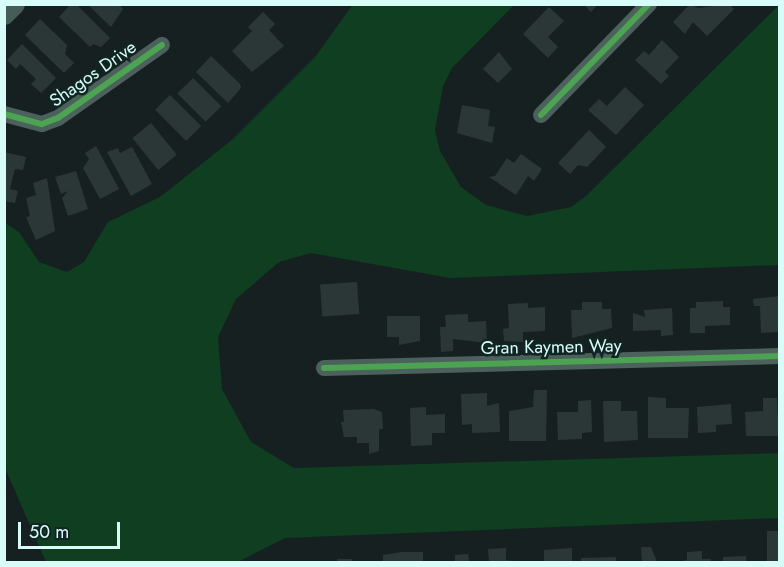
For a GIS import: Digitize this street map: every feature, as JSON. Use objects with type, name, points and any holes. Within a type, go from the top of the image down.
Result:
[{"type":"main road","points":[[4,14],[14,4]]},
{"type":"street","points":[[541,115],[649,4]]},
{"type":"street","name":"Shagos Drive","points":[[4,114],[42,124],[58,118],[162,45]]},
{"type":"street","name":"Gran Kaymen Way","points":[[324,368],[780,356]]},
{"type":"shaded area","points":[[353,4],[514,5],[452,68],[443,86],[435,130],[440,151],[461,187],[486,205],[527,216],[571,207],[587,195],[779,5],[779,265],[450,278],[311,253],[279,262],[236,299],[218,337],[222,389],[251,442],[294,468],[779,453],[779,518],[285,538],[238,562],[46,562],[5,468],[5,223],[19,232],[39,262],[67,272],[84,262],[108,222],[160,197],[233,139],[316,56]]},
{"type":"building","points":[[71,4],[76,4],[110,38],[101,47],[93,44],[90,47],[59,17]]},
{"type":"building","points":[[87,4],[119,4],[123,9],[111,27]]},
{"type":"building","points":[[583,4],[598,4],[591,12]]},
{"type":"building","points":[[690,4],[698,8],[729,4],[734,9],[707,36],[693,22],[685,34],[673,22]]},
{"type":"building","points":[[549,7],[564,21],[548,37],[558,47],[548,58],[523,34]]},
{"type":"building","points":[[263,12],[275,24],[269,30],[284,46],[252,72],[232,51],[252,31],[248,27]]},
{"type":"building","points":[[40,19],[67,45],[65,54],[74,63],[64,73],[25,35]]},
{"type":"building","points":[[662,40],[679,57],[665,72],[669,76],[661,84],[635,60],[644,51],[649,55]]},
{"type":"building","points":[[22,44],[56,78],[41,93],[31,84],[36,79],[20,64],[16,69],[7,60]]},
{"type":"building","points":[[499,52],[512,69],[498,83],[483,69]]},
{"type":"building","points":[[211,56],[240,84],[241,88],[228,103],[196,72]]},
{"type":"building","points":[[193,78],[221,106],[206,122],[177,94]]},
{"type":"building","points":[[625,87],[644,105],[616,135],[588,110],[599,99],[607,106]]},
{"type":"building","points":[[170,95],[201,126],[186,141],[155,110]]},
{"type":"building","points":[[462,105],[490,110],[488,126],[495,127],[492,143],[457,133]]},
{"type":"building","points":[[151,123],[177,155],[158,170],[132,138]]},
{"type":"building","points":[[589,130],[606,147],[587,167],[578,165],[570,174],[558,163]]},
{"type":"building","points":[[96,146],[119,189],[100,199],[83,168],[89,159],[85,153]]},
{"type":"building","points":[[132,147],[152,184],[131,196],[107,152],[118,148],[120,153]]},
{"type":"building","points":[[4,152],[26,157],[23,170],[15,169],[10,189],[18,191],[15,203],[4,201]]},
{"type":"building","points":[[521,154],[542,169],[534,181],[528,176],[516,195],[489,177],[495,176],[507,158],[514,163]]},
{"type":"building","points":[[76,171],[88,209],[68,216],[62,198],[68,191],[61,194],[55,177]]},
{"type":"building","points":[[47,178],[55,231],[36,240],[26,217],[30,216],[26,198],[36,195],[33,183]]},
{"type":"building","points":[[357,282],[359,314],[322,317],[320,285]]},
{"type":"building","points":[[780,296],[778,332],[761,333],[760,306],[754,306],[753,299]]},
{"type":"building","points":[[723,301],[723,307],[730,307],[730,325],[705,326],[705,333],[690,333],[690,308],[696,308],[696,302]]},
{"type":"building","points":[[582,302],[602,302],[602,309],[611,309],[612,328],[572,338],[571,310],[582,310]]},
{"type":"building","points":[[528,303],[528,308],[545,307],[545,331],[523,332],[523,342],[504,341],[503,329],[509,328],[508,304]]},
{"type":"building","points":[[672,308],[673,335],[661,336],[661,330],[633,331],[633,313],[645,317],[644,310]]},
{"type":"building","points":[[468,314],[468,322],[486,321],[487,343],[453,339],[453,351],[441,352],[440,327],[446,327],[445,315]]},
{"type":"building","points":[[387,316],[420,316],[420,341],[399,345],[399,337],[387,337]]},
{"type":"building","points":[[534,390],[547,390],[546,441],[509,441],[509,411],[533,407]]},
{"type":"building","points":[[487,393],[487,406],[499,403],[500,432],[472,433],[472,424],[462,425],[461,394]]},
{"type":"building","points":[[648,397],[666,398],[666,408],[689,408],[688,438],[648,438]]},
{"type":"building","points":[[763,398],[777,398],[779,436],[746,436],[745,412],[763,411]]},
{"type":"building","points":[[591,400],[592,432],[582,433],[582,439],[558,440],[557,412],[578,412],[578,401]]},
{"type":"building","points":[[603,401],[621,401],[621,411],[637,411],[638,440],[604,442]]},
{"type":"building","points":[[731,404],[732,424],[716,425],[716,432],[698,433],[697,407]]},
{"type":"building","points":[[426,407],[426,415],[445,414],[445,433],[432,433],[432,445],[411,446],[410,408]]},
{"type":"building","points":[[374,409],[382,412],[383,429],[379,429],[379,451],[369,454],[369,443],[357,443],[357,437],[344,437],[341,422],[344,422],[343,410]]},
{"type":"building","points":[[767,531],[780,531],[780,562],[767,562]]},
{"type":"building","points":[[641,547],[651,547],[657,562],[642,562]]},
{"type":"building","points":[[506,548],[506,560],[522,562],[489,562],[488,549]]},
{"type":"building","points":[[572,548],[572,562],[544,562],[544,550]]},
{"type":"building","points":[[702,551],[702,559],[711,559],[711,562],[675,562],[687,560],[687,552]]},
{"type":"building","points":[[423,552],[423,562],[383,562],[383,555]]},
{"type":"building","points":[[468,554],[469,562],[455,562],[455,555]]},
{"type":"building","points":[[746,556],[746,562],[723,562],[723,557]]},
{"type":"building","points":[[616,557],[616,562],[581,562],[581,558]]},
{"type":"building","points":[[337,559],[352,559],[352,562],[337,562]]},
{"type":"cycle path","points":[[541,115],[649,4]]},
{"type":"cycle path","points":[[4,114],[42,124],[58,118],[162,45]]},
{"type":"cycle path","points":[[324,368],[780,356]]}]
